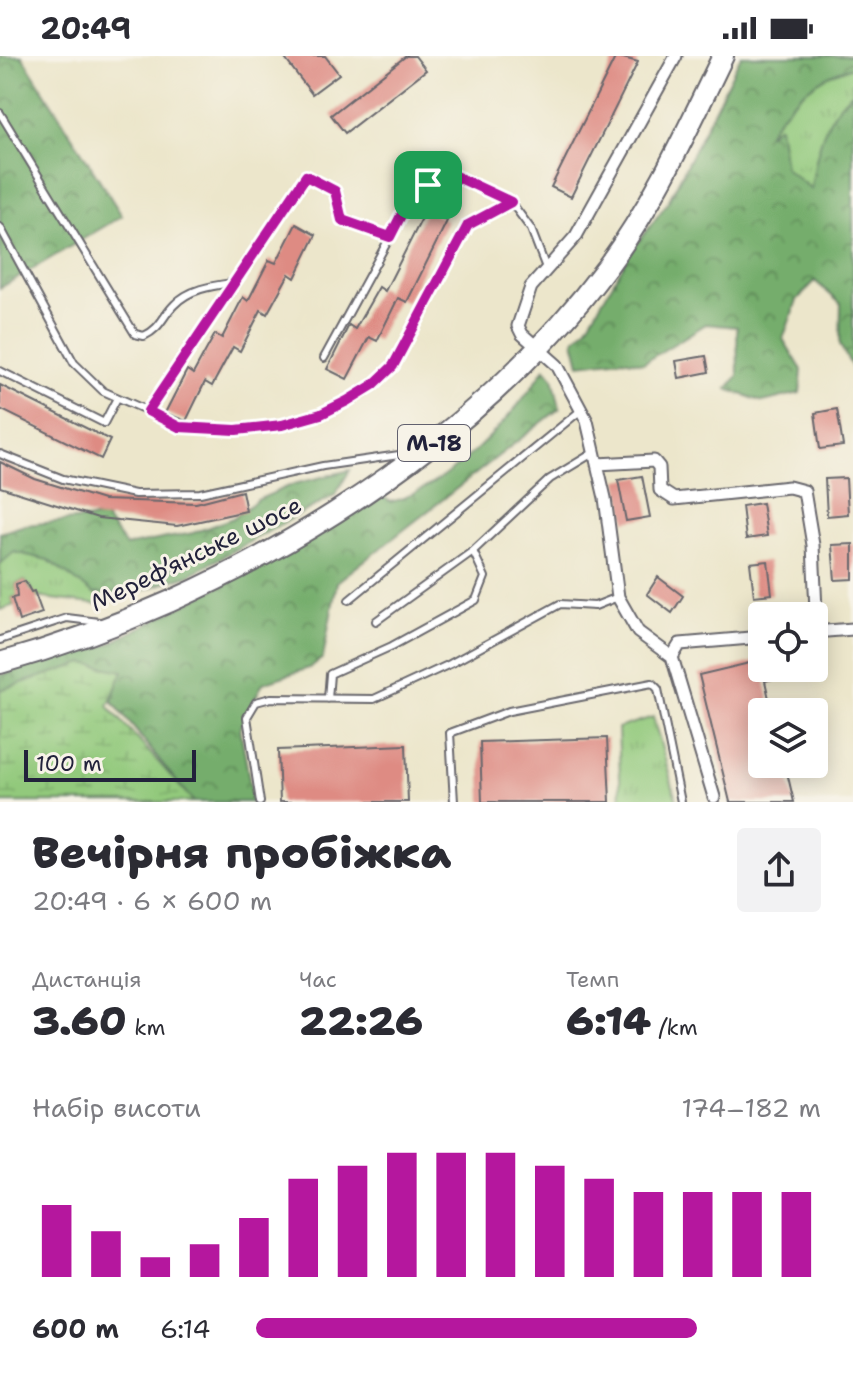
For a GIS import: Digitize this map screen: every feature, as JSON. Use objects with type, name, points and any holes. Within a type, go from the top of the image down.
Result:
[{"type":"highway","name":"Мереф’янське шосе","points":[[0,663],[73,643],[243,565],[342,509],[426,451],[539,350],[608,265],[663,179],[723,56]]},
{"type":"street","points":[[676,56],[576,236],[531,287],[519,319],[522,334],[557,365],[580,411],[605,498],[618,597],[638,632],[672,657],[714,797]]},
{"type":"street","points":[[596,458],[654,461],[659,467],[660,490],[674,499],[789,487],[804,491],[813,545],[815,602]]},
{"type":"street","points":[[828,631],[853,629]]},
{"type":"street","points":[[672,657],[680,644],[748,638]]},
{"type":"lane","points":[[0,113],[135,334],[144,336],[161,326],[174,304],[201,288],[233,283]]},
{"type":"lane","points":[[324,358],[410,198],[449,173],[511,202],[531,229],[546,268]]},
{"type":"lane","points":[[148,411],[306,176],[335,191],[342,220],[390,237]]},
{"type":"lane","points":[[0,227],[74,363],[87,378],[117,398],[179,427],[236,430],[282,425],[321,414],[373,385],[393,366],[468,225],[511,202]]},
{"type":"lane","points":[[0,371],[104,423],[117,398]]},
{"type":"lane","points":[[349,600],[580,411]]},
{"type":"lane","points":[[0,454],[63,479],[148,494],[200,493],[323,466],[426,451]]},
{"type":"lane","points":[[376,621],[473,551],[550,479],[596,458]]},
{"type":"lane","points":[[328,699],[330,674],[392,646],[476,600],[485,577],[473,551]]},
{"type":"lane","points":[[260,802],[247,717],[256,702],[271,698],[374,699],[450,664],[560,604],[595,606],[618,597]]},
{"type":"lane","points":[[0,640],[67,618],[114,624]]},
{"type":"lane","points":[[454,802],[450,733],[509,711],[652,683],[658,689],[681,802]]},
{"type":"green space","points":[[0,56],[22,56],[122,216],[0,288]]},
{"type":"green space","points":[[741,56],[853,56],[853,67],[827,77],[804,92],[784,111],[767,134],[779,126],[785,168],[811,189],[828,124],[834,112],[853,92],[853,369],[840,345],[841,304],[815,281],[797,300],[783,339],[802,370],[800,393],[763,402],[727,389],[738,376],[737,327],[706,324],[643,363],[622,359],[580,364],[574,340],[587,327],[631,252],[668,202]]},
{"type":"green space","points":[[853,56],[853,243],[770,204],[755,116]]},
{"type":"green space","points":[[545,368],[553,377],[560,408],[337,582],[323,658],[309,668],[263,683],[240,727],[253,802],[193,802],[112,701],[119,677],[0,694],[0,675],[107,645],[242,575],[377,493],[391,502],[435,481],[457,466],[497,429]]},
{"type":"green space","points":[[350,470],[335,495],[189,575],[135,591],[94,594],[48,560],[14,552],[0,564],[0,533],[25,525],[104,517],[126,546],[193,533],[233,518],[257,500],[294,484]]},
{"type":"green space","points":[[27,542],[91,581],[189,575],[100,605],[37,597],[25,581],[16,584],[18,596],[12,598],[14,605],[0,610],[0,550]]},
{"type":"green space","points":[[84,663],[123,671],[108,706],[194,802],[0,802],[0,690]]},
{"type":"green space","points":[[653,717],[677,802],[621,802],[618,728]]},
{"type":"building","points":[[283,56],[325,56],[339,74],[312,94]]},
{"type":"building","points":[[406,56],[415,56],[426,70],[345,133],[331,115]]},
{"type":"building","points":[[616,56],[638,62],[571,197],[551,187]]},
{"type":"building","points":[[426,210],[447,221],[407,302],[398,298],[377,341],[369,337],[347,379],[327,369],[349,325],[355,329],[379,287],[385,291]]},
{"type":"building","points":[[296,224],[316,235],[295,278],[289,274],[267,314],[261,310],[240,351],[233,347],[212,386],[205,382],[186,421],[165,413],[187,370],[193,374],[215,334],[222,338],[243,297],[248,301],[269,260],[276,263]]},
{"type":"building","points":[[706,356],[709,372],[679,378],[676,361]]},
{"type":"building","points":[[0,385],[110,440],[101,459],[0,409]]},
{"type":"building","points":[[837,409],[843,446],[820,449],[815,413]]},
{"type":"building","points":[[0,462],[35,479],[103,500],[196,503],[242,491],[246,511],[177,526],[98,518],[0,487]]},
{"type":"building","points":[[642,476],[650,517],[626,521],[618,480]]},
{"type":"building","points":[[846,478],[848,514],[827,516],[825,479]]},
{"type":"building","points":[[762,503],[767,536],[746,539],[742,506]]},
{"type":"building","points":[[853,544],[853,579],[835,580],[832,545]]},
{"type":"building","points":[[768,561],[772,594],[754,596],[750,563]]},
{"type":"building","points":[[658,577],[683,596],[672,613],[647,594]]},
{"type":"building","points":[[25,581],[31,592],[34,591],[42,613],[19,621],[12,598],[17,597],[16,584]]},
{"type":"building","points":[[748,663],[748,682],[765,682],[769,698],[748,698],[748,778],[788,778],[794,802],[730,802],[699,675]]},
{"type":"building","points":[[607,738],[610,802],[482,802],[480,742]]},
{"type":"building","points":[[406,745],[408,802],[280,802],[278,750]]},
{"type":"route","points":[[449,173],[511,202],[468,225],[393,366],[373,385],[321,414],[282,425],[204,431],[179,427],[148,411],[306,176],[335,191],[342,220],[390,237],[410,198],[428,185],[449,173]]}]
